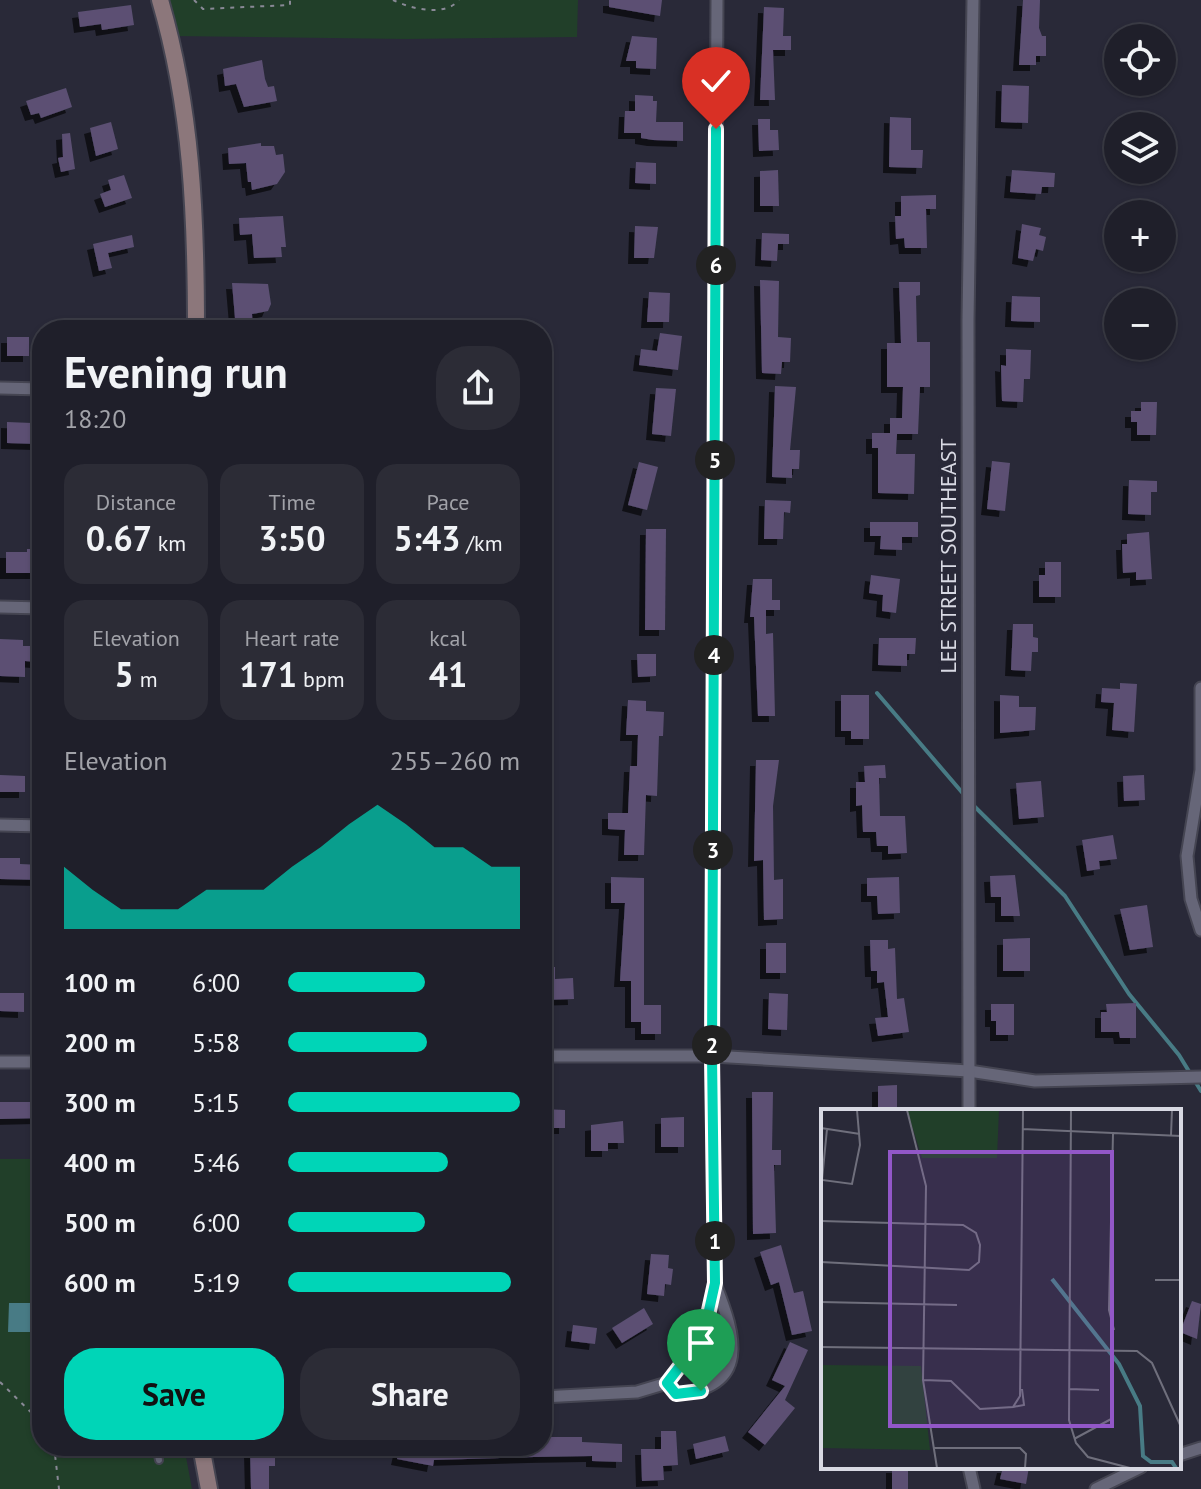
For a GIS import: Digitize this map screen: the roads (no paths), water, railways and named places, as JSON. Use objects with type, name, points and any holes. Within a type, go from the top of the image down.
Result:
[{"type":"street","points":[[160,0],[178,66],[191,152],[196,320]]},
{"type":"street","points":[[552,1396],[637,1392],[667,1383],[690,1353],[706,1324],[715,1283],[712,1056],[717,0]]},
{"type":"street","name":"LEE STREET SOUTHEAST","points":[[969,1109],[968,320],[973,0]]},
{"type":"street","points":[[0,388],[32,389]]},
{"type":"street","points":[[0,607],[32,608]]},
{"type":"street","points":[[1201,688],[1201,770],[1187,856],[1191,899],[1201,930]]},
{"type":"street","points":[[0,825],[32,826]]},
{"type":"street","points":[[552,1056],[712,1056],[969,1071],[1035,1081],[1201,1077]]},
{"type":"street","points":[[0,1062],[32,1062]]},
{"type":"street","points":[[667,1383],[676,1394],[701,1391],[726,1372],[735,1350],[731,1324],[715,1283]]},
{"type":"street","points":[[1181,1454],[1201,1448]]},
{"type":"street","points":[[203,1456],[209,1489]]},
{"type":"street","points":[[969,1469],[974,1489]]},
{"type":"street","points":[[1096,1489],[1137,1469]]},
{"type":"lane","points":[[158,1456],[159,1460]]},
{"type":"waterway","points":[[877,693],[966,797]]},
{"type":"waterway","points":[[972,804],[1065,896],[1129,994],[1179,1055],[1201,1091]]}]
